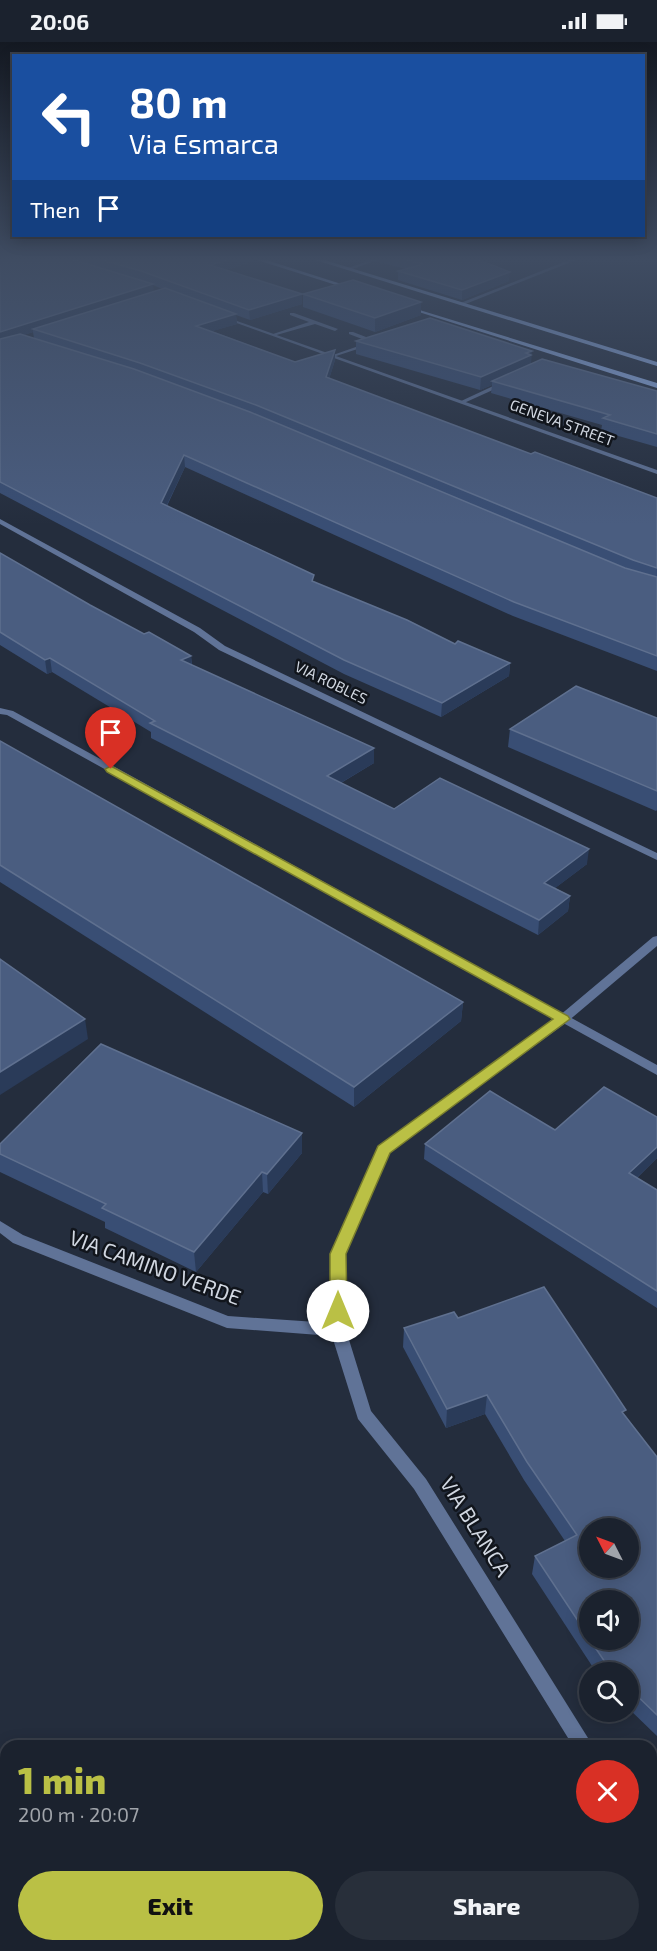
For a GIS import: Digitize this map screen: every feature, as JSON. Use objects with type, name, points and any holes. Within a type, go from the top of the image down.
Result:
[{"type":"main road","points":[[535,347],[657,386]]},
{"type":"main road","points":[[602,347],[657,364]]},
{"type":"street","name":"GENEVA STREET","points":[[310,347],[657,472]]},
{"type":"street","points":[[335,356],[361,347]]},
{"type":"street","points":[[462,402],[508,381]]},
{"type":"street","name":"VIA ROBLES","points":[[0,521],[197,630],[222,648],[657,857]]},
{"type":"street","points":[[0,711],[10,713],[657,1071]]},
{"type":"street","name":"VIA BLANCA","points":[[580,1740],[420,1484],[364,1414],[338,1330],[338,1254],[383,1150],[563,1019],[657,940]]},
{"type":"street","name":"VIA CAMINO VERDE","points":[[0,1226],[18,1239],[227,1322],[338,1330]]},
{"type":"building","points":[[0,347],[63,347],[134,369],[250,412],[625,568],[657,577],[657,656],[514,602],[184,455],[161,503],[314,575],[312,581],[407,620],[455,644],[458,641],[510,663],[442,703],[344,660],[0,482]]},
{"type":"building","points":[[90,347],[254,347],[295,362],[335,350],[326,377],[531,454],[535,452],[657,498],[657,568],[256,405]]},
{"type":"building","points":[[377,347],[520,347],[532,351],[526,353],[531,355],[481,377]]},
{"type":"building","points":[[542,359],[657,391],[657,434],[603,418],[610,415],[492,381]]},
{"type":"building","points":[[0,553],[90,605],[144,634],[149,632],[191,656],[181,660],[374,748],[327,776],[394,809],[440,778],[589,849],[544,883],[570,896],[539,920],[150,723],[155,721],[50,658],[45,660],[0,632]]},
{"type":"building","points":[[576,686],[657,718],[657,791],[510,729]]},
{"type":"building","points":[[0,741],[463,1002],[354,1087],[0,865]]},
{"type":"building","points":[[0,959],[85,1019],[0,1072]]},
{"type":"building","points":[[101,1044],[302,1133],[267,1174],[262,1172],[194,1252],[102,1208],[106,1204],[0,1154],[0,1144]]},
{"type":"building","points":[[604,1087],[657,1117],[657,1147],[629,1173],[657,1190],[657,1291],[425,1144],[490,1091],[555,1130]]},
{"type":"building","points":[[544,1287],[626,1410],[622,1412],[657,1457],[657,1715],[639,1698],[639,1662],[605,1662],[597,1650],[639,1650],[639,1590],[579,1590],[579,1622],[535,1556],[577,1535],[527,1462],[487,1395],[447,1409],[404,1328],[454,1312],[458,1318]]},
{"type":"route","points":[[111,769],[563,1019],[383,1150],[338,1254],[338,1311]]}]
